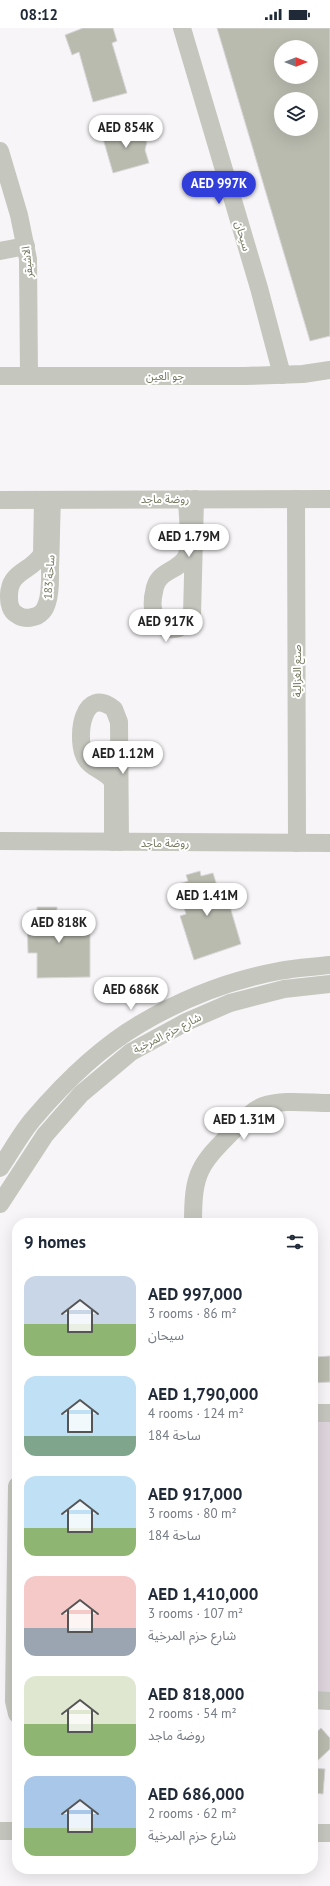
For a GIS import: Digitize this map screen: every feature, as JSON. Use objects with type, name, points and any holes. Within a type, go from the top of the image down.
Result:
[{"type":"street","name":"سيحان","points":[[182,28],[259,288],[282,375]]},
{"type":"street","name":"الاشيقر","points":[[0,151],[26,246],[29,273],[29,376]]},
{"type":"street","points":[[0,251],[26,246]]},
{"type":"street","name":"جو العين","points":[[0,376],[282,375],[330,370]]},
{"type":"street","points":[[191,499],[194,606],[188,623],[183,628],[172,630],[164,627],[157,620],[154,611],[153,595],[157,581],[161,575],[185,559],[187,554],[191,499]]},
{"type":"street","name":"صنع الغزالية","points":[[296,499],[297,843]]},
{"type":"street","name":"روضة ماجد","points":[[0,500],[330,500]]},
{"type":"street","name":"ساحة 183","points":[[47,500],[50,580],[47,603],[43,611],[37,616],[29,618],[20,617],[13,612],[9,604],[9,594],[12,581],[37,561],[42,554],[47,500]]},
{"type":"street","points":[[26,569],[39,572],[50,580]]},
{"type":"street","points":[[171,569],[179,570],[194,578]]},
{"type":"street","points":[[102,703],[114,710],[119,722],[117,842],[113,782],[102,771],[91,766],[87,761],[82,748],[81,738],[85,712],[89,707],[102,703]]},
{"type":"street","points":[[102,771],[112,764],[119,754]]},
{"type":"street","name":"روضة ماجد","points":[[0,841],[330,843]]},
{"type":"street","name":"شارع حزم المرخية","points":[[0,1168],[33,1119],[64,1086],[97,1056],[140,1024],[177,1004],[220,987],[279,971],[330,965]]},
{"type":"street","name":"شارع حزم المرخية","points":[[0,1204],[45,1135],[81,1094],[130,1052],[186,1022],[230,1003],[284,989],[330,984]]},
{"type":"street","points":[[194,1218],[196,1181],[200,1170],[214,1150],[244,1120],[262,1106],[274,1104],[330,1104]]},
{"type":"street","points":[[318,1413],[330,1413]]},
{"type":"street","points":[[12,1556],[7,1627],[12,1681]]},
{"type":"street","points":[[318,1700],[330,1700]]},
{"type":"street","points":[[0,1831],[12,1831]]},
{"type":"street","points":[[318,1833],[330,1833]]},
{"type":"shaded area","points":[[318,1419],[330,1419],[330,1696],[318,1696]]},
{"type":"building","points":[[83,28],[113,28],[117,41],[112,43],[127,93],[93,102],[79,52],[72,55],[65,35]]},
{"type":"building","points":[[217,28],[330,28],[330,336],[310,341]]},
{"type":"building","points":[[138,125],[142,139],[147,142],[145,150],[149,163],[113,173],[102,135]]},
{"type":"building","points":[[200,871],[201,876],[213,873],[222,902],[228,900],[241,944],[194,960],[180,916],[186,914],[177,885],[188,881],[186,875]]},
{"type":"building","points":[[37,907],[57,907],[57,912],[66,912],[66,923],[90,922],[90,977],[37,978],[37,953],[28,953],[27,912],[37,912]]},
{"type":"building","points":[[330,1356],[330,1382],[318,1383],[318,1357]]},
{"type":"building","points":[[321,1728],[330,1738],[330,1749],[318,1760],[318,1731]]},
{"type":"building","points":[[318,1768],[325,1769],[323,1794],[318,1794]]}]
